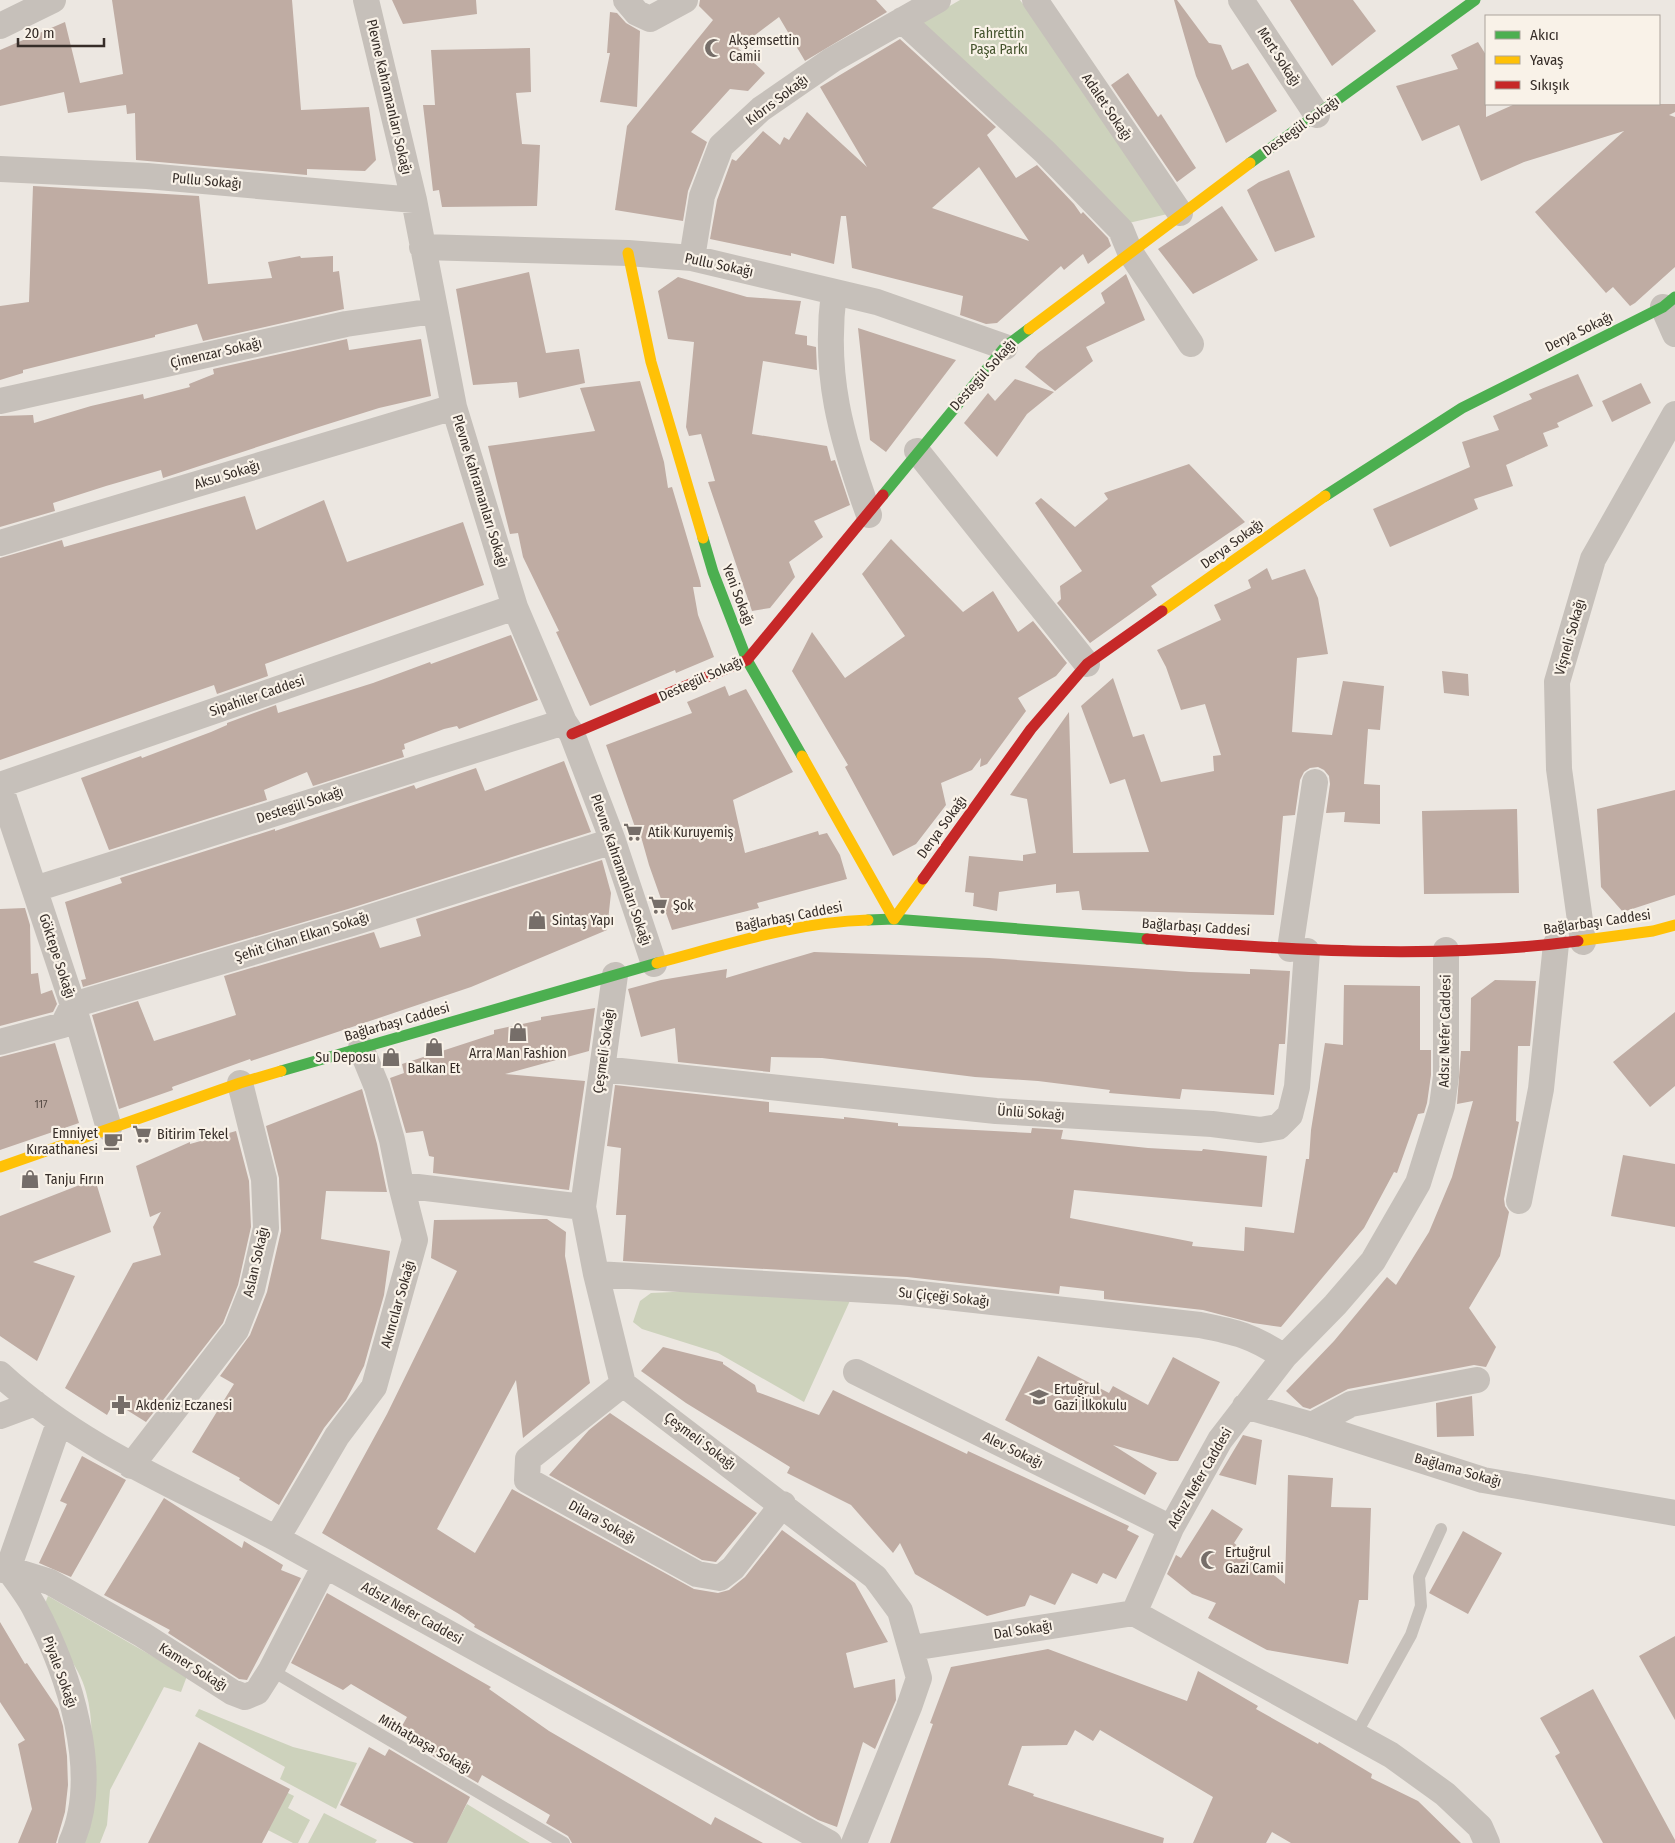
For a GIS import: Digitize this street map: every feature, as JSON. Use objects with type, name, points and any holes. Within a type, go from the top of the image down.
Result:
[{"type":"street","points":[[0,26],[52,0]]},
{"type":"street","points":[[626,0],[637,13],[650,19],[685,0]]},
{"type":"street","name":"Kıbrıs Sokağı","points":[[692,258],[702,196],[721,146],[761,109],[832,60],[938,0]]},
{"type":"street","name":"Adalet Sokağı","points":[[1035,0],[1180,213]]},
{"type":"street","name":"Mert Sokağı","points":[[1241,0],[1316,115]]},
{"type":"street","name":"Destegül Sokağı","points":[[35,889],[568,728],[747,660],[869,515],[917,451],[1005,347],[1180,213],[1476,0]]},
{"type":"street","name":"Plevne Kahramanları Sokağı","points":[[371,2],[414,200],[454,407],[514,607],[568,728],[613,840],[654,964]]},
{"type":"street","points":[[902,20],[1045,152],[1121,230],[1130,252],[1191,344]]},
{"type":"street","name":"Pullu Sokağı","points":[[0,169],[148,176],[414,200]]},
{"type":"street","name":"Pullu Sokağı","points":[[422,247],[628,253],[692,258],[877,302],[1005,347]]},
{"type":"street","name":"Yeni Sokağı","points":[[628,253],[651,362],[713,572],[747,660],[894,919]]},
{"type":"street","points":[[834,292],[830,324],[833,390],[845,447],[869,515]]},
{"type":"street","points":[[1669,302],[1675,334]]},
{"type":"street","name":"Derya Sokağı","points":[[894,919],[1031,728],[1087,664],[1335,488],[1462,408],[1669,302]]},
{"type":"street","name":"Çimenzar Sokağı","points":[[0,400],[346,324],[434,311]]},
{"type":"street","name":"Aksu Sokağı","points":[[0,543],[454,407]]},
{"type":"street","name":"Vişneli Sokağı","points":[[1582,942],[1559,769],[1557,682],[1593,558],[1675,414]]},
{"type":"street","points":[[917,451],[1087,664]]},
{"type":"street","name":"Sipahiler Caddesi","points":[[0,786],[514,607]]},
{"type":"street","name":"Ünlü Sokağı","points":[[602,1069],[996,1110],[1212,1124],[1260,1130],[1278,1127],[1290,1115],[1297,1087],[1299,950],[1315,782]]},
{"type":"street","name":"Göktepe Sokağı","points":[[0,786],[72,1005],[109,1128]]},
{"type":"street","name":"Şehit Cihan Elkan Sokağı","points":[[72,1005],[352,923],[613,840]]},
{"type":"street","name":"Bağlarbaşı Caddesi","points":[[0,1167],[240,1084],[361,1048],[654,964],[760,936],[836,921],[894,919],[1299,950],[1446,950],[1556,944],[1653,931],[1675,925]]},
{"type":"street","points":[[1519,1202],[1541,1090],[1556,944]]},
{"type":"street","name":"Adsız Nefer Caddesi","points":[[1134,1613],[1171,1528],[1220,1440],[1284,1357],[1335,1305],[1373,1261],[1418,1183],[1442,1106],[1446,1076],[1446,950]]},
{"type":"street","name":"Çeşmeli Sokağı","points":[[615,975],[583,1207],[596,1274],[623,1384],[783,1504],[875,1577],[900,1611],[912,1648],[919,1678],[854,1843]]},
{"type":"street","points":[[0,1042],[63,1025],[72,1005]]},
{"type":"street","name":"Akıncılar Sokağı","points":[[277,1538],[337,1436],[374,1387],[415,1240],[400,1185],[392,1140],[377,1087],[361,1048]]},
{"type":"street","name":"Aslan Sokağı","points":[[131,1466],[236,1330],[252,1289],[266,1228],[264,1179],[240,1084]]},
{"type":"street","points":[[400,1185],[583,1207]]},
{"type":"street","name":"Su Çiçeği Sokağı","points":[[596,1274],[902,1292],[1200,1325],[1236,1332],[1259,1340],[1284,1357]]},
{"type":"street","name":"Alev Sokağı","points":[[856,1372],[1171,1528]]},
{"type":"street","name":"Adsız Nefer Caddesi","points":[[0,1374],[59,1423],[131,1466],[277,1538],[829,1843]]},
{"type":"street","points":[[1312,1425],[1351,1404],[1476,1380]]},
{"type":"street","name":"Dilara Sokağı","points":[[623,1384],[528,1459],[527,1480],[697,1574],[720,1578],[733,1568],[783,1504]]},
{"type":"street","points":[[0,1416],[35,1403]]},
{"type":"street","name":"Bağlama Sokağı","points":[[1245,1406],[1312,1425],[1483,1480],[1675,1513]]},
{"type":"street","points":[[4,1570],[59,1423]]},
{"type":"street","name":"Kamer Sokağı","points":[[4,1570],[50,1582],[143,1635],[232,1692],[245,1697],[257,1692],[271,1670],[325,1565]]},
{"type":"street","name":"Piyale Sokağı","points":[[4,1570],[34,1606],[74,1704],[84,1773],[81,1816],[71,1843]]},
{"type":"street","points":[[1134,1613],[1391,1754],[1445,1794],[1480,1827],[1486,1843]]},
{"type":"street","name":"Dal Sokağı","points":[[912,1648],[1134,1613]]},
{"type":"lane","points":[[1356,1734],[1411,1635],[1420,1606],[1419,1577],[1440,1529]]},
{"type":"lane","name":"Mithatpaşa Sokağı","points":[[271,1670],[564,1843]]},
{"type":"green space","name":"Fahrettin Paşa Parkı","points":[[960,0],[1020,0],[1172,213],[1120,225],[922,22]]},
{"type":"green space","points":[[695,1291],[853,1294],[804,1402],[718,1353],[642,1329],[633,1322],[640,1301],[651,1293]]},
{"type":"green space","points":[[48,1596],[187,1676],[181,1692],[164,1687],[110,1790],[107,1825],[100,1843],[74,1843],[89,1768],[91,1749],[90,1711],[83,1682],[46,1618],[45,1607]]},
{"type":"green space","points":[[199,1709],[293,1747],[357,1763],[336,1809],[280,1779],[285,1767],[195,1716]]},
{"type":"green space","points":[[284,1791],[294,1796],[288,1808],[310,1820],[298,1843],[293,1843],[264,1828]]},
{"type":"green space","points":[[467,1804],[530,1843],[446,1843]]},
{"type":"green space","points":[[324,1813],[377,1840],[375,1843],[308,1843]]},
{"type":"building","points":[[112,0],[292,0],[301,110],[369,107],[376,160],[365,171],[307,169],[307,175],[136,160],[135,113],[127,114],[126,105],[68,113],[64,92],[0,106],[0,50],[65,22],[80,83],[123,74]]},
{"type":"building","points":[[392,0],[476,0],[477,14],[403,24]]},
{"type":"building","points":[[700,0],[876,0],[887,12],[805,61],[779,17],[738,48],[765,73],[748,91],[730,89],[691,132],[707,142],[688,191],[683,221],[615,210],[627,126],[713,20],[699,6]]},
{"type":"building","points":[[1174,0],[1177,0],[1209,43],[1221,45],[1232,70],[1248,63],[1277,111],[1226,143],[1196,76]]},
{"type":"building","points":[[1290,0],[1353,0],[1376,31],[1332,66]]},
{"type":"building","points":[[610,12],[617,13],[626,23],[640,31],[637,107],[600,102],[610,53],[607,53]]},
{"type":"building","points":[[900,39],[996,127],[987,135],[1016,178],[1037,165],[1081,214],[1083,212],[1108,238],[1111,246],[1088,264],[1083,254],[1064,270],[1061,266],[997,323],[986,324],[960,315],[963,296],[852,268],[846,216],[841,216],[834,264],[791,253],[791,256],[710,239],[717,200],[732,159],[736,161],[763,131],[780,145],[784,137],[789,140],[807,112],[867,167],[820,87]],"holes":[[[979,167],[1029,241],[932,208]]]},
{"type":"building","points":[[1478,42],[1485,53],[1486,117],[1513,105],[1675,104],[1675,112],[1669,115],[1675,117],[1675,267],[1635,303],[1630,306],[1613,287],[1606,293],[1535,212],[1624,131],[1524,162],[1481,181],[1459,125],[1422,141],[1396,86],[1458,69],[1451,55]]},
{"type":"building","points":[[530,48],[531,92],[516,93],[522,144],[540,145],[537,206],[442,207],[439,190],[433,191],[423,105],[435,105],[431,50]]},
{"type":"building","points":[[1128,73],[1158,117],[1161,114],[1196,168],[1177,182],[1111,85]]},
{"type":"building","points":[[1289,170],[1315,237],[1275,252],[1247,190],[1259,182]]},
{"type":"building","points":[[33,186],[199,196],[208,284],[272,278],[268,262],[300,256],[301,258],[333,256],[333,272],[339,271],[344,309],[203,341],[197,324],[155,335],[155,337],[23,370],[23,373],[0,380],[0,306],[29,302]]},
{"type":"building","points":[[1222,206],[1258,260],[1193,294],[1158,249]]},
{"type":"building","points":[[529,272],[546,353],[579,349],[585,383],[519,398],[517,382],[473,385],[456,289]]},
{"type":"building","points":[[1126,274],[1145,320],[1086,347],[1093,361],[1055,391],[1025,367],[1038,353],[1105,303],[1101,293]]},
{"type":"building","points":[[678,277],[747,297],[801,301],[795,334],[807,336],[807,345],[816,347],[817,370],[763,361],[752,434],[827,446],[831,461],[835,460],[850,505],[814,521],[823,537],[789,562],[795,577],[770,608],[752,611],[708,482],[715,481],[701,434],[689,436],[686,427],[694,342],[668,339],[658,291]]},
{"type":"building","points":[[858,328],[956,360],[886,452],[870,440]]},
{"type":"building","points":[[347,339],[349,350],[421,339],[431,396],[379,408],[163,478],[161,470],[106,486],[53,503],[55,511],[0,527],[0,416],[33,415],[34,423],[91,406],[143,394],[144,399],[190,387],[189,384],[214,374],[213,369]]},
{"type":"building","points":[[1578,374],[1593,406],[1557,423],[1559,427],[1543,433],[1548,446],[1506,465],[1513,486],[1474,499],[1478,509],[1390,547],[1373,509],[1470,467],[1462,442],[1499,430],[1493,416],[1532,399],[1529,394]]},
{"type":"building","points":[[1015,379],[1054,392],[1027,414],[997,457],[964,423],[988,393],[995,401]]},
{"type":"building","points":[[640,381],[664,462],[668,488],[672,487],[700,581],[701,587],[693,587],[698,615],[714,657],[676,673],[675,670],[590,706],[556,632],[559,631],[523,557],[518,533],[510,534],[488,446],[595,431],[580,388]]},
{"type":"building","points":[[1641,383],[1651,403],[1612,422],[1602,401]]},
{"type":"building","points":[[1189,464],[1245,522],[1151,586],[1157,595],[1090,643],[1057,603],[1061,599],[1060,586],[1082,571],[1035,503],[1041,498],[1075,527],[1108,499],[1104,493]]},
{"type":"building","points":[[245,496],[256,530],[324,500],[347,562],[463,522],[484,585],[265,664],[268,676],[217,694],[214,685],[0,760],[0,558],[62,540],[64,547]]},
{"type":"building","points":[[891,539],[963,612],[993,591],[1018,632],[1033,621],[1067,663],[1056,676],[1018,698],[1026,711],[987,764],[980,767],[981,758],[972,770],[941,783],[946,805],[916,844],[893,856],[845,767],[848,765],[792,671],[812,632],[845,678],[905,636],[862,574]]},
{"type":"building","points":[[1267,568],[1272,580],[1305,569],[1318,598],[1328,654],[1297,658],[1292,732],[1332,735],[1343,681],[1384,686],[1380,730],[1368,729],[1364,784],[1380,785],[1380,824],[1344,822],[1345,812],[1326,813],[1330,784],[1329,776],[1318,767],[1310,768],[1304,772],[1300,780],[1295,815],[1283,816],[1274,915],[1082,910],[1079,891],[1056,893],[1056,884],[999,892],[997,911],[973,906],[974,893],[965,892],[969,856],[1023,861],[1023,855],[1036,853],[1027,799],[1010,795],[1069,712],[1073,853],[1149,852],[1125,779],[1110,784],[1081,706],[1113,678],[1133,737],[1144,734],[1161,782],[1214,771],[1213,756],[1221,755],[1205,704],[1181,710],[1166,667],[1157,650],[1221,620],[1214,605],[1251,588],[1248,580]]},
{"type":"building","points":[[511,635],[538,700],[459,729],[457,726],[444,729],[404,744],[405,749],[402,750],[404,757],[313,786],[307,772],[264,790],[267,800],[109,850],[81,778],[141,756],[142,758],[276,705],[278,713],[373,683],[430,662],[431,664]]},
{"type":"building","points":[[1442,671],[1468,674],[1469,696],[1444,693]]},
{"type":"building","points":[[725,686],[729,696],[746,689],[793,772],[733,800],[745,853],[818,831],[819,835],[827,833],[840,855],[847,879],[757,903],[759,908],[672,930],[649,865],[638,826],[635,827],[606,745],[692,713],[687,702]]},
{"type":"building","points":[[564,761],[591,832],[348,909],[83,987],[81,980],[86,979],[65,902],[122,883],[120,878],[275,829],[275,831],[414,785],[416,789],[476,768],[485,791]]},
{"type":"building","points":[[1675,790],[1675,895],[1623,912],[1601,887],[1597,809]]},
{"type":"building","points":[[1517,809],[1519,893],[1424,894],[1422,811]]},
{"type":"building","points":[[602,860],[611,893],[607,930],[471,987],[251,1061],[250,1059],[172,1087],[173,1090],[119,1109],[92,1015],[138,1001],[154,1041],[236,1015],[224,976],[374,932],[380,948],[421,936],[416,919]]},
{"type":"building","points":[[25,908],[30,925],[31,974],[38,973],[41,994],[52,990],[57,1004],[53,1012],[0,1026],[0,909]]},
{"type":"building","points":[[814,952],[989,958],[1190,972],[1250,974],[1250,969],[1290,971],[1285,1044],[1279,1044],[1274,1095],[1182,1089],[1180,1099],[1109,1093],[1110,1090],[1038,1081],[975,1077],[822,1058],[771,1057],[770,1072],[678,1062],[675,1028],[641,1037],[628,989],[661,980],[727,969],[726,978]]},
{"type":"building","points":[[1495,980],[1536,981],[1530,1046],[1518,1046],[1516,1121],[1519,1122],[1504,1199],[1505,1206],[1509,1212],[1500,1256],[1469,1308],[1496,1347],[1486,1367],[1474,1365],[1348,1389],[1310,1409],[1303,1407],[1286,1391],[1334,1341],[1387,1277],[1396,1285],[1429,1232],[1452,1177],[1473,1101],[1457,1104],[1461,1051],[1470,1051],[1471,998]]},
{"type":"building","points":[[1344,985],[1420,986],[1420,1050],[1431,1050],[1431,1075],[1427,1103],[1424,1113],[1418,1114],[1397,1173],[1394,1172],[1364,1228],[1281,1327],[1253,1323],[1203,1310],[1104,1299],[1104,1291],[1060,1286],[1059,1294],[907,1277],[623,1261],[626,1215],[616,1215],[621,1148],[607,1146],[615,1085],[769,1102],[769,1112],[844,1119],[844,1117],[898,1123],[898,1126],[1031,1133],[1032,1128],[1063,1130],[1061,1139],[1148,1148],[1202,1151],[1203,1149],[1267,1156],[1262,1207],[1074,1190],[1070,1218],[1193,1242],[1192,1246],[1244,1251],[1245,1227],[1294,1233],[1306,1159],[1309,1159],[1311,1130],[1325,1043],[1343,1045]]},
{"type":"building","points":[[595,1008],[589,1051],[505,1074],[585,1081],[569,1190],[433,1173],[434,1157],[429,1156],[423,1131],[406,1133],[390,1078],[404,1073],[402,1064],[494,1034],[494,1030],[541,1020],[541,1017]]},
{"type":"building","points":[[1675,1012],[1675,1086],[1650,1107],[1613,1062]]},
{"type":"building","points":[[55,1043],[79,1123],[0,1150],[0,1057]]},
{"type":"building","points":[[362,1089],[377,1144],[387,1192],[326,1191],[321,1239],[390,1251],[384,1295],[364,1366],[346,1400],[324,1428],[279,1505],[239,1480],[240,1478],[192,1452],[234,1384],[220,1376],[250,1335],[267,1292],[281,1231],[279,1178],[266,1126]]},
{"type":"building","points":[[236,1131],[249,1181],[251,1227],[238,1285],[223,1323],[146,1422],[114,1402],[107,1415],[65,1388],[133,1263],[161,1255],[153,1227],[161,1212],[150,1217],[136,1166],[190,1142],[190,1144]]},
{"type":"building","points":[[1623,1155],[1675,1164],[1675,1227],[1611,1216]]},
{"type":"building","points":[[95,1179],[111,1232],[33,1262],[75,1276],[37,1361],[0,1336],[0,1216]]},
{"type":"building","points":[[547,1219],[566,1232],[565,1256],[590,1383],[523,1438],[516,1380],[437,1529],[475,1553],[512,1489],[694,1589],[718,1593],[729,1590],[745,1577],[782,1530],[855,1583],[888,1642],[846,1653],[854,1688],[895,1679],[896,1700],[875,1749],[863,1742],[837,1827],[818,1820],[474,1627],[475,1625],[459,1614],[322,1533],[387,1414],[457,1271],[431,1258],[434,1220]]},
{"type":"building","points":[[663,1347],[723,1362],[723,1364],[755,1385],[757,1392],[819,1415],[833,1390],[967,1454],[968,1451],[1129,1526],[1127,1530],[1139,1536],[1116,1579],[1103,1573],[1097,1584],[1072,1573],[1055,1605],[1030,1595],[1025,1606],[987,1616],[915,1574],[900,1543],[893,1553],[851,1505],[787,1473],[790,1467],[686,1403],[641,1371]]},
{"type":"building","points":[[1038,1356],[1109,1393],[1113,1386],[1148,1405],[1173,1357],[1220,1382],[1178,1461],[1170,1461],[1113,1445],[1157,1473],[1145,1495],[1005,1420]]},
{"type":"building","points":[[1472,1396],[1474,1436],[1437,1437],[1436,1403]]},
{"type":"building","points":[[610,1413],[757,1513],[716,1562],[702,1560],[549,1475],[589,1430]]},
{"type":"building","points":[[1243,1435],[1262,1440],[1256,1485],[1219,1475]]},
{"type":"building","points":[[82,1456],[126,1480],[71,1577],[39,1563],[67,1504],[60,1501]]},
{"type":"building","points":[[1288,1475],[1333,1478],[1331,1507],[1371,1508],[1368,1600],[1359,1600],[1348,1664],[1267,1650],[1208,1618],[1216,1603],[1192,1594],[1167,1574],[1176,1555],[1181,1558],[1212,1509],[1243,1529],[1234,1543],[1285,1584]]},
{"type":"building","points":[[164,1498],[242,1548],[244,1541],[283,1565],[281,1570],[301,1578],[247,1680],[239,1679],[168,1633],[170,1630],[104,1595]]},
{"type":"building","points":[[1463,1531],[1502,1553],[1468,1614],[1429,1593]]},
{"type":"building","points":[[327,1593],[491,1687],[489,1689],[549,1731],[711,1825],[715,1817],[763,1843],[572,1843],[568,1836],[546,1823],[550,1815],[482,1775],[478,1783],[397,1735],[407,1717],[351,1684],[343,1690],[291,1663]]},
{"type":"building","points":[[0,1622],[25,1664],[27,1663],[58,1709],[63,1726],[68,1785],[65,1812],[56,1843],[18,1843],[32,1809],[18,1744],[25,1740],[0,1702]]},
{"type":"building","points":[[1675,1636],[1675,1720],[1639,1656]]},
{"type":"building","points":[[1048,1649],[1187,1701],[1198,1671],[1258,1706],[1256,1709],[1318,1744],[1319,1742],[1372,1774],[1371,1778],[1418,1801],[1461,1843],[1291,1843],[1272,1832],[1266,1843],[1193,1843],[1213,1797],[1100,1730],[1093,1741],[1075,1730],[1067,1745],[1022,1746],[1008,1785],[1034,1794],[1033,1796],[1164,1838],[1163,1843],[890,1843],[933,1724],[930,1723],[951,1667]]},
{"type":"building","points":[[1593,1689],[1675,1843],[1603,1843],[1555,1756],[1560,1753],[1540,1718]]},
{"type":"building","points":[[199,1742],[290,1789],[262,1843],[148,1843]]},
{"type":"building","points":[[369,1747],[385,1756],[389,1749],[470,1797],[447,1843],[414,1843],[340,1805]]},
{"type":"traffic: fast","points":[[1250,163],[1475,0]]},
{"type":"traffic: fast","points":[[1325,496],[1462,408],[1663,307],[1675,297]]},
{"type":"traffic: fast","points":[[883,495],[1005,347],[1029,329]]},
{"type":"traffic: fast","points":[[703,538],[713,572],[747,660],[802,756]]},
{"type":"traffic: fast","points":[[868,920],[894,919],[1147,939]]},
{"type":"traffic: fast","points":[[281,1071],[657,963]]},
{"type":"traffic: slow","points":[[1029,329],[1250,163]]},
{"type":"traffic: slow","points":[[628,253],[651,362],[703,538]]},
{"type":"traffic: slow","points":[[1162,611],[1325,496]]},
{"type":"traffic: slow","points":[[802,756],[894,919],[923,879]]},
{"type":"traffic: slow","points":[[657,963],[788,930],[814,925],[868,920]]},
{"type":"traffic: slow","points":[[1578,941],[1653,931],[1675,925]]},
{"type":"traffic: slow","points":[[0,1167],[240,1083],[281,1071]]},
{"type":"traffic: jam","points":[[572,734],[747,660],[883,495]]},
{"type":"traffic: jam","points":[[923,879],[1031,729],[1087,664],[1162,611]]},
{"type":"traffic: jam","points":[[1147,939],[1255,947],[1416,952],[1524,947],[1578,941]]},
{"type":"place","name":"Akşemsettin Camii","points":[[714,48]]},
{"type":"place","name":"Atik Kuruyemiş","points":[[633,832]]},
{"type":"place","name":"Şok","points":[[658,905]]},
{"type":"place","name":"Sintaş Yapı","points":[[537,920]]},
{"type":"place","name":"Arra Man Fashion","points":[[518,1032]]},
{"type":"place","name":"Balkan Et","points":[[434,1047]]},
{"type":"place","name":"Su Deposu","points":[[391,1057]]},
{"type":"place","name":"Bitirim Tekel","points":[[142,1134]]},
{"type":"place","name":"Emniyet Kıraathanesi","points":[[113,1141]]},
{"type":"place","name":"Tanju Fırın","points":[[30,1179]]},
{"type":"place","name":"Ertuğrul Gazi İlkokulu","points":[[1039,1397]]},
{"type":"place","name":"Akdeniz Eczanesi","points":[[121,1405]]},
{"type":"place","name":"Ertuğrul Gazi Camii","points":[[1210,1560]]}]
